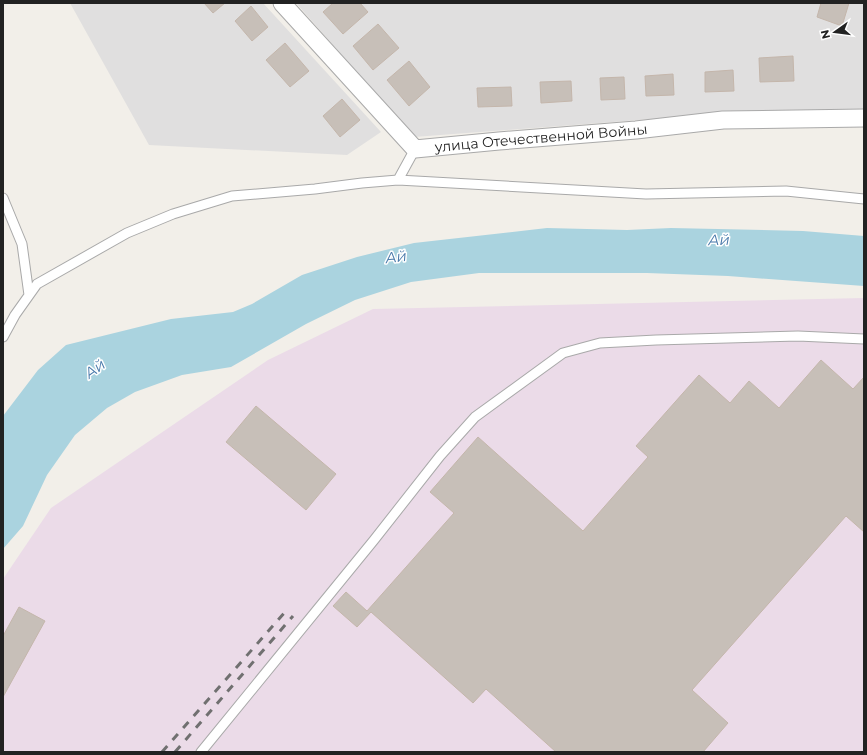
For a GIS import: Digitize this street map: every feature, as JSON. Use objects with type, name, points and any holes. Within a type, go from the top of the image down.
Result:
[{"type":"street","name":"улица Отечественной Войны","points":[[282,3],[415,149],[636,130],[723,120],[864,118]]},
{"type":"lane","points":[[398,180],[415,149]]},
{"type":"lane","points":[[3,337],[15,315],[37,284],[127,234],[173,214],[232,196],[315,190],[362,183],[398,180],[646,194],[786,191],[864,199]]},
{"type":"lane","points":[[3,198],[22,244],[29,295]]},
{"type":"lane","points":[[200,752],[374,540],[440,456],[475,417],[563,353],[600,344],[656,340],[798,336],[864,339]]},
{"type":"shaded area","points":[[70,3],[263,3],[381,132],[347,155],[149,145]]},
{"type":"shaded area","points":[[296,3],[864,3],[864,110],[652,119],[414,137]]},
{"type":"shaded area","points":[[864,298],[864,752],[3,752],[3,579],[51,508],[268,360],[373,309]]},
{"type":"water","name":"Ай","points":[[547,228],[627,230],[671,228],[803,231],[864,236],[864,286],[728,276],[647,273],[479,273],[411,282],[355,300],[306,324],[231,367],[182,375],[135,392],[107,408],[75,435],[47,475],[23,526],[3,549],[3,416],[38,370],[66,345],[171,319],[233,312],[252,304],[302,275],[357,257],[414,243]]},
{"type":"building","points":[[204,3],[225,3],[213,13]]},
{"type":"building","points":[[333,3],[360,3],[368,12],[343,34],[323,12]]},
{"type":"building","points":[[821,3],[849,3],[842,26],[817,17]]},
{"type":"building","points":[[251,6],[268,27],[252,41],[235,21]]},
{"type":"building","points":[[378,24],[399,48],[373,70],[353,46]]},
{"type":"building","points":[[285,43],[309,71],[290,87],[266,60]]},
{"type":"building","points":[[793,56],[794,81],[760,82],[759,58]]},
{"type":"building","points":[[409,61],[430,87],[409,106],[387,80]]},
{"type":"building","points":[[733,70],[734,91],[705,92],[705,72]]},
{"type":"building","points":[[673,74],[674,95],[646,96],[645,76]]},
{"type":"building","points":[[624,77],[625,99],[601,100],[600,78]]},
{"type":"building","points":[[571,81],[572,101],[541,103],[540,82]]},
{"type":"building","points":[[511,87],[512,106],[478,107],[477,88]]},
{"type":"building","points":[[342,99],[360,120],[340,137],[323,116]]},
{"type":"building","points":[[821,360],[853,389],[864,377],[864,532],[846,516],[692,690],[728,723],[703,752],[556,752],[486,689],[473,703],[371,612],[357,627],[333,606],[346,592],[367,611],[454,513],[430,492],[478,437],[583,531],[648,457],[636,446],[699,375],[730,403],[749,381],[779,408]]},
{"type":"building","points":[[256,406],[336,474],[306,510],[226,442]]},
{"type":"building","points":[[19,607],[45,621],[3,697],[3,636]]},
{"type":"railway","points":[[162,752],[286,611]]},
{"type":"railway","points":[[175,752],[293,616]]}]
